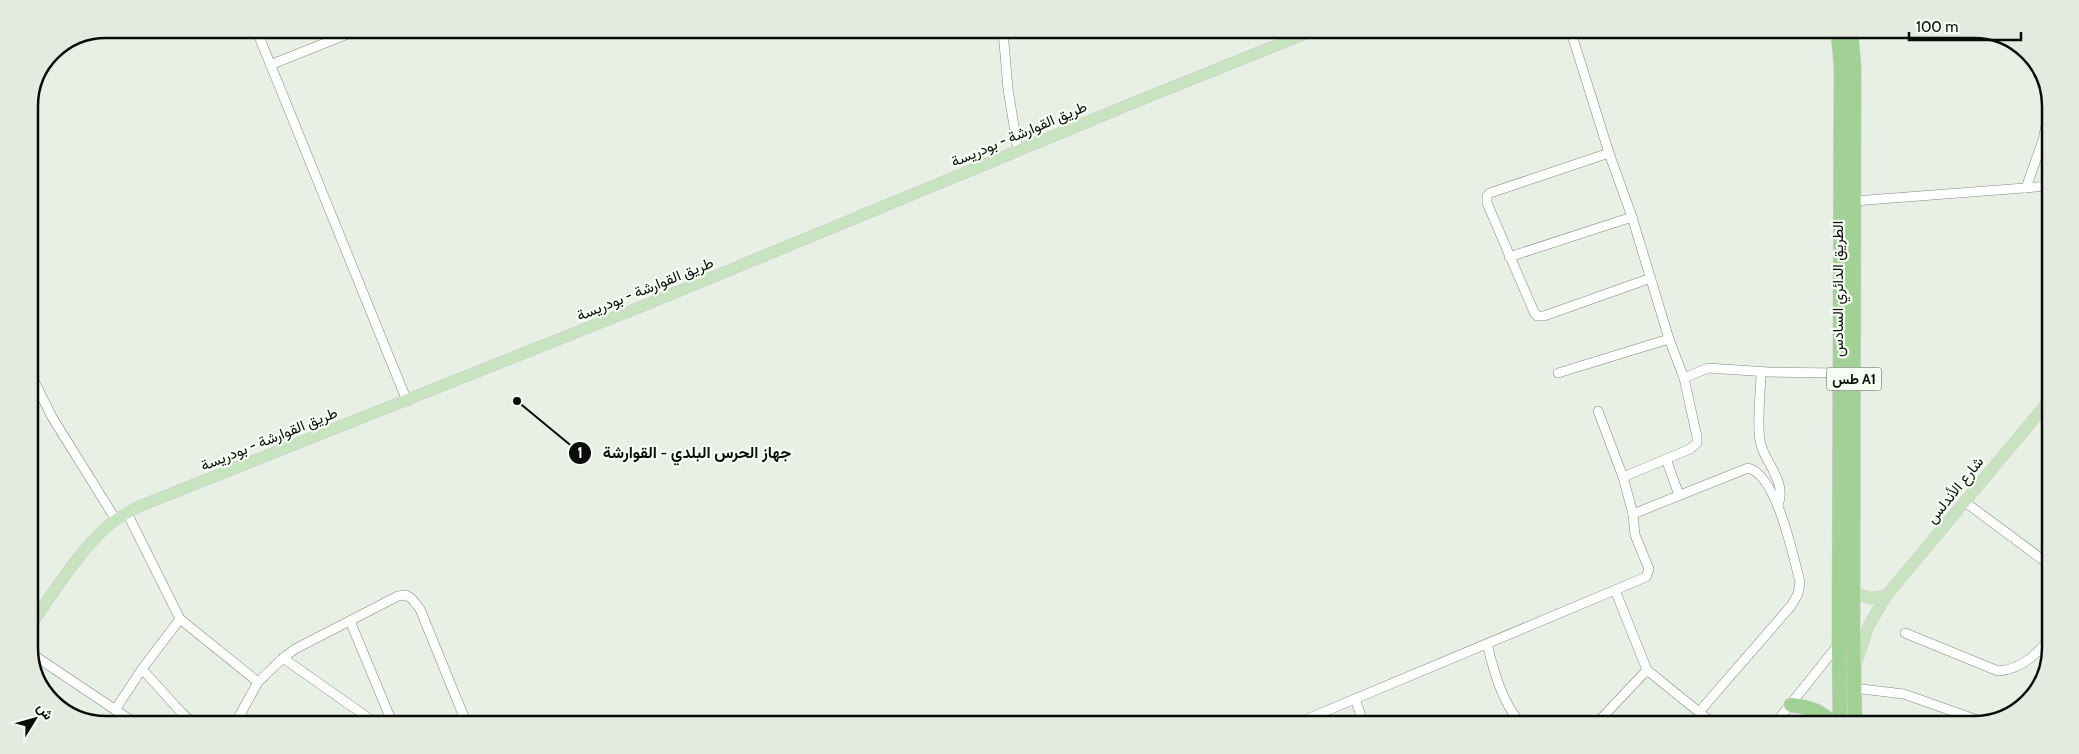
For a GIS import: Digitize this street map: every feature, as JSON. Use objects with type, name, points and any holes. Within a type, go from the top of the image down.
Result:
[{"type":"highway","name":"الطريق الدائري السادس","points":[[1838,38],[1848,178],[1854,201],[1855,716]]},
{"type":"highway","name":"الطريق الدائري السادس","points":[[1840,716],[1840,373],[1854,67],[1852,38]]},
{"type":"highway","points":[[1791,705],[1810,708],[1821,712],[1825,716]]},
{"type":"main road","name":"طريق القوارشة - بودريسة","points":[[38,615],[89,546],[126,513],[407,401],[1134,102],[1294,38]]},
{"type":"main road","name":"شارع الأندلس","points":[[1855,666],[1868,627],[1886,596],[2042,410]]},
{"type":"main road","points":[[1854,592],[1870,598],[1886,596]]},
{"type":"street","points":[[260,38],[407,401]]},
{"type":"street","points":[[270,65],[338,38]]},
{"type":"street","points":[[1004,38],[1008,89],[1018,151]]},
{"type":"street","points":[[1573,38],[1684,378],[1697,443],[1690,449],[1623,477]]},
{"type":"street","points":[[2026,188],[2041,145]]},
{"type":"street","points":[[1609,153],[1490,193],[1487,196],[1487,203],[1509,257],[1537,316],[1544,316],[1651,278]]},
{"type":"street","points":[[1854,201],[2041,187]]},
{"type":"street","points":[[1509,257],[1632,217]]},
{"type":"street","points":[[1558,373],[1670,339]]},
{"type":"street","points":[[1684,378],[1708,368],[1840,373]]},
{"type":"street","points":[[1761,371],[1759,438],[1782,492],[1778,505]]},
{"type":"street","points":[[38,389],[52,417],[116,520]]},
{"type":"street","points":[[1314,716],[1642,579],[1649,572],[1635,535],[1633,514],[1623,477],[1598,411]]},
{"type":"street","points":[[1666,459],[1678,495]]},
{"type":"street","points":[[1633,514],[1748,468],[1757,472],[1778,505],[1800,582],[1798,594],[1791,606],[1699,712]]},
{"type":"street","points":[[1965,502],[2042,560]]},
{"type":"street","points":[[126,513],[180,619],[258,682]]},
{"type":"street","points":[[1615,590],[1647,670],[1703,716]]},
{"type":"street","points":[[239,716],[258,682],[283,658],[312,639],[398,596],[406,595],[420,609],[464,716]]},
{"type":"street","points":[[115,710],[142,669],[180,619]]},
{"type":"street","points":[[350,621],[390,716]]},
{"type":"street","points":[[1905,632],[1998,671],[2009,670],[2022,664],[2042,647]]},
{"type":"street","points":[[1487,644],[1494,671],[1506,701],[1516,716]]},
{"type":"street","points":[[1782,716],[1839,645]]},
{"type":"street","points":[[283,658],[365,716]]},
{"type":"street","points":[[39,659],[124,716]]},
{"type":"street","points":[[142,669],[186,716]]},
{"type":"street","points":[[1604,716],[1647,670]]},
{"type":"street","points":[[1853,688],[1904,694],[1966,716]]},
{"type":"street","points":[[1355,699],[1361,716]]},
{"type":"place","name":"جهاز الحرس البلدي - القوارشة","points":[[517,401]]}]
